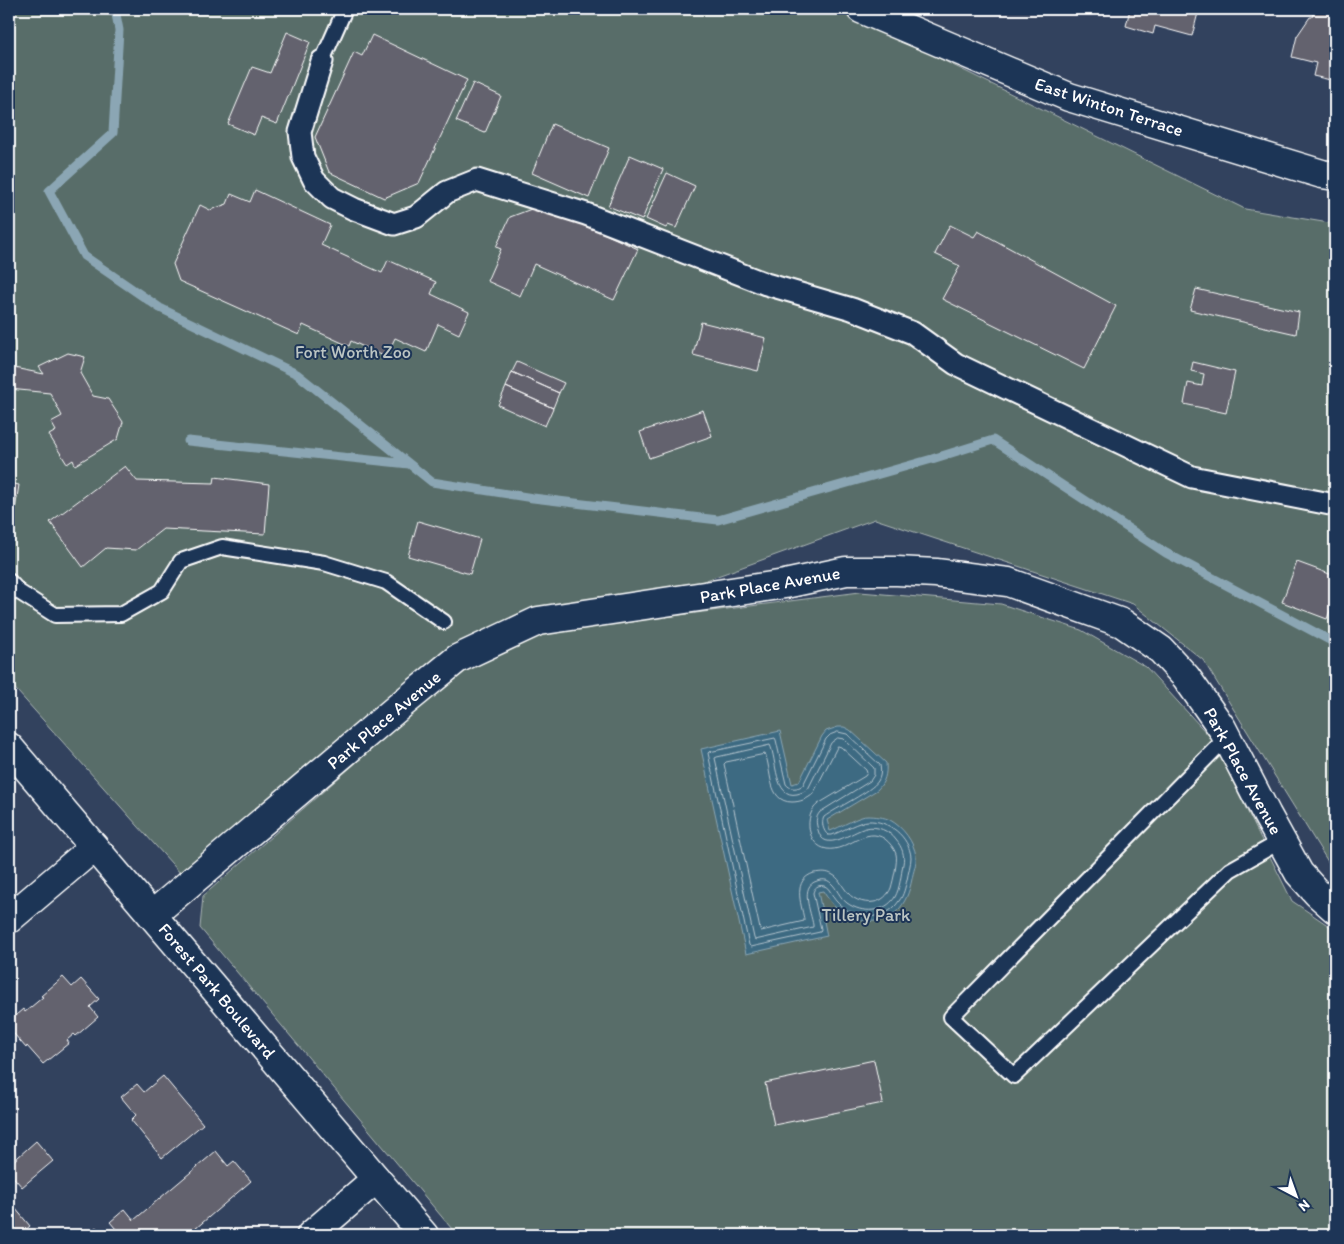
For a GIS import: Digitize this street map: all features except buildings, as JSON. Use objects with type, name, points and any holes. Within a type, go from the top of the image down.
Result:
[{"type":"street","name":"East Winton Terrace","points":[[861,9],[1069,97],[1322,174],[1335,176]]},
{"type":"street","points":[[322,61],[300,132],[303,157],[314,180],[332,198],[354,209],[394,224],[416,217],[447,192],[477,180],[586,214],[766,284],[852,309],[913,333],[956,364],[1192,477],[1335,505]]},
{"type":"street","name":"Park Place Avenue","points":[[152,915],[457,659],[538,621],[784,584],[846,572],[897,571],[1008,582],[1122,623],[1161,650],[1186,677],[1222,728],[1299,874],[1317,894],[1335,909]]},
{"type":"street","name":"Forest Park Boulevard","points":[[9,747],[424,1235]]},
{"type":"street","points":[[9,919],[94,847]]},
{"type":"street","points":[[311,1235],[376,1179]]},
{"type":"lane","points":[[322,61],[345,9]]},
{"type":"lane","points":[[9,581],[19,592],[55,615],[121,614],[162,591],[181,561],[222,547],[324,562],[386,582],[444,622]]},
{"type":"lane","points":[[1227,737],[950,1017],[1014,1076],[1230,870],[1281,841]]},
{"type":"green space","points":[[9,9],[839,9],[1245,209],[1335,224],[1335,873],[1203,660],[1133,604],[875,519],[571,629],[860,592],[1001,604],[1081,630],[1146,667],[1211,738],[1292,901],[1335,930],[1335,1235],[457,1235],[200,928],[203,896],[404,721],[198,893],[9,682]]},
{"type":"water","points":[[838,727],[850,730],[886,763],[886,771],[884,781],[877,790],[827,820],[830,831],[864,816],[888,819],[895,823],[910,840],[916,856],[907,897],[903,905],[891,916],[874,921],[864,921],[845,915],[835,907],[823,891],[818,892],[827,936],[746,954],[701,749],[780,731],[792,784],[799,782],[826,731]]},
{"type":"waterway","points":[[115,9],[119,30],[113,133],[49,191],[84,256],[160,308],[297,374],[432,482],[533,498],[718,520],[993,440],[1166,553],[1335,643]]},
{"type":"waterway","points":[[188,441],[409,464]]},
{"type":"park label","name":"Fort Worth Zoo","points":[[353,352]]},
{"type":"park label","name":"Tillery Park","points":[[866,915]]}]
